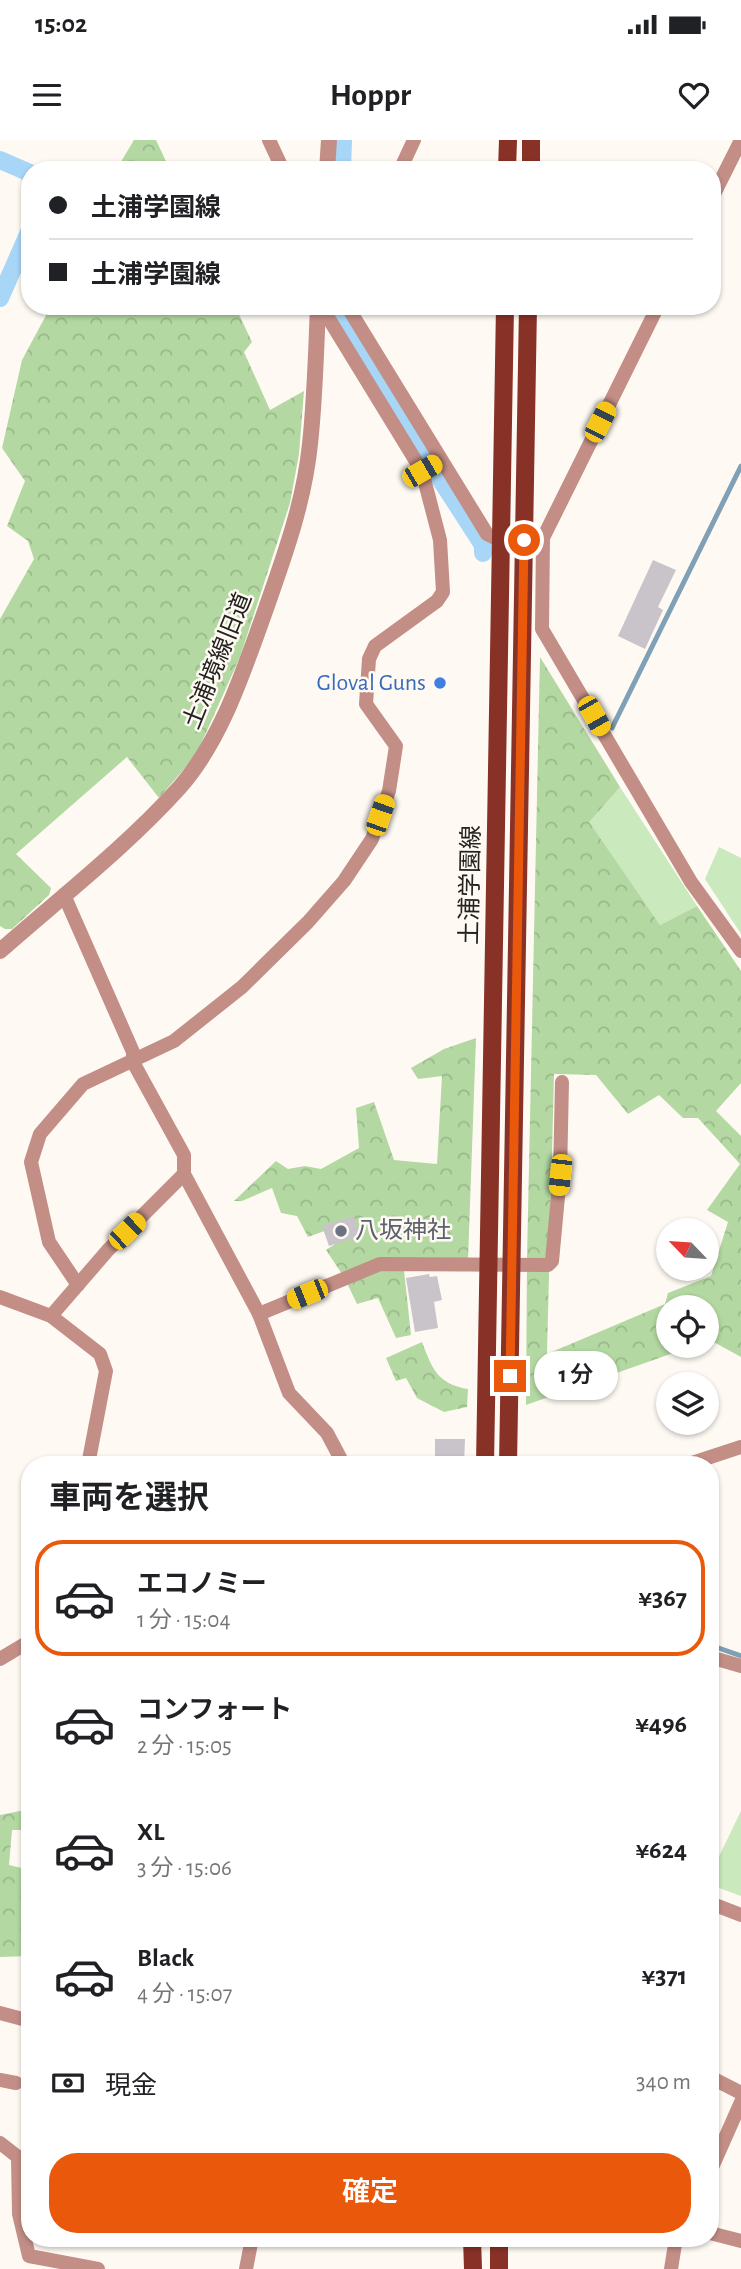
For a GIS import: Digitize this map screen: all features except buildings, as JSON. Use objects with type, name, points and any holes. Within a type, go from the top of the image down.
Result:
[{"type":"main road","points":[[508,140],[508,161]]},
{"type":"main road","points":[[531,140],[531,161]]},
{"type":"main road","name":"土浦学園線","points":[[485,1456],[505,315]]},
{"type":"main road","name":"土浦学園線","points":[[508,1456],[528,315]]},
{"type":"main road","points":[[472,2247],[473,2269]]},
{"type":"main road","points":[[499,2247],[499,2269]]},
{"type":"street","points":[[269,140],[279,161]]},
{"type":"street","points":[[328,161],[329,140]]},
{"type":"street","points":[[404,161],[414,140]]},
{"type":"street","points":[[721,180],[741,140]]},
{"type":"street","name":"土浦境線旧道","points":[[2,947],[126,841],[180,786],[203,756],[236,688],[297,517],[310,445],[319,315]]},
{"type":"street","points":[[78,1284],[48,1242],[31,1162],[40,1134],[83,1084],[174,1041],[242,987],[309,922],[344,881],[372,839],[388,791],[396,746],[366,704],[369,659],[375,646],[437,601],[443,592],[440,540],[422,471],[326,315]]},
{"type":"street","points":[[353,315],[488,534],[501,541],[543,538]]},
{"type":"street","points":[[654,315],[543,538],[542,629],[691,882],[741,951]]},
{"type":"street","points":[[422,471],[442,459]]},
{"type":"street","points":[[499,622],[523,623],[542,629]]},
{"type":"street","points":[[64,895],[133,1052],[133,1062],[184,1155],[184,1174],[258,1314],[289,1392],[327,1433],[339,1456]]},
{"type":"street","points":[[258,1314],[380,1264],[548,1265],[552,1261],[560,1175],[562,1082]]},
{"type":"street","points":[[51,1316],[108,1250],[184,1174]]},
{"type":"street","points":[[0,1297],[51,1316],[100,1354],[106,1371],[90,1456]]},
{"type":"street","points":[[486,1431],[509,1431]]},
{"type":"street","points":[[714,1456],[741,1447]]},
{"type":"street","points":[[0,1659],[21,1646]]},
{"type":"street","points":[[719,1660],[741,1666]]},
{"type":"street","points":[[719,1906],[741,1914]]},
{"type":"street","points":[[0,2013],[21,2019]]},
{"type":"street","points":[[0,2080],[16,2083]]},
{"type":"street","points":[[719,2081],[741,2092]]},
{"type":"street","points":[[719,2152],[741,2102]]},
{"type":"street","points":[[0,2143],[21,2156]]},
{"type":"street","points":[[21,2192],[21,2222]]},
{"type":"street","points":[[719,2235],[741,2241]]},
{"type":"street","points":[[27,2247],[29,2256],[98,2269]]},
{"type":"street","points":[[246,2269],[251,2247]]},
{"type":"street","points":[[671,2269],[675,2247]]},
{"type":"green space","points":[[134,140],[156,140],[166,161],[121,161]]},
{"type":"green space","points":[[46,315],[239,315],[252,342],[244,352],[270,410],[304,391],[299,454],[290,503],[240,657],[196,755],[159,798],[127,757],[16,854],[51,888],[49,895],[12,929],[5,929],[0,926],[0,619],[34,559],[28,541],[7,526],[25,481],[2,448],[22,360]]},
{"type":"green space","points":[[540,657],[620,787],[589,822],[660,925],[697,906],[741,971],[741,1083],[716,1111],[741,1136],[741,1357],[719,1345],[719,1295],[667,1295],[698,1281],[719,1281],[719,1251],[728,1222],[707,1210],[740,1164],[698,1118],[683,1118],[659,1095],[628,1114],[596,1075],[554,1074],[547,1354],[656,1308],[656,1358],[659,1358],[526,1405]]},
{"type":"green space","points":[[620,787],[697,906],[660,925],[588,822]]},
{"type":"green space","points":[[719,847],[741,858],[741,934],[705,879]]},
{"type":"green space","points":[[476,1038],[468,1260],[403,1261],[411,1335],[396,1338],[378,1298],[357,1304],[344,1277],[326,1250],[355,1231],[352,1221],[308,1237],[297,1216],[281,1213],[272,1188],[242,1201],[234,1201],[276,1161],[288,1169],[305,1166],[321,1169],[359,1148],[356,1108],[374,1102],[394,1160],[437,1164],[442,1076],[418,1079],[411,1068],[444,1049]]},
{"type":"green space","points":[[422,1342],[429,1360],[442,1379],[468,1389],[467,1407],[444,1412],[417,1398],[406,1378],[396,1381],[386,1358]]},
{"type":"green space","points":[[21,1811],[21,1830],[12,1830],[9,1865],[21,1868],[21,1956],[0,1957],[0,1815]]},
{"type":"green space","points":[[741,1811],[741,1896],[719,1888],[719,1856]]},
{"type":"waterway","points":[[342,161],[343,140]]},
{"type":"waterway","points":[[0,160],[21,169]]},
{"type":"waterway","points":[[0,298],[21,250]]},
{"type":"waterway","points":[[344,315],[424,452]]},
{"type":"waterway","points":[[612,728],[741,466]]},
{"type":"waterway","points":[[439,477],[483,545],[483,553]]},
{"type":"waterway","points":[[719,1648],[741,1656]]},
{"type":"place","name":"Gloval Guns","points":[[440,683]]},
{"type":"place","name":"八坂神社","points":[[341,1231]]},
{"type":"route","points":[[510,1376],[524,540]]}]
